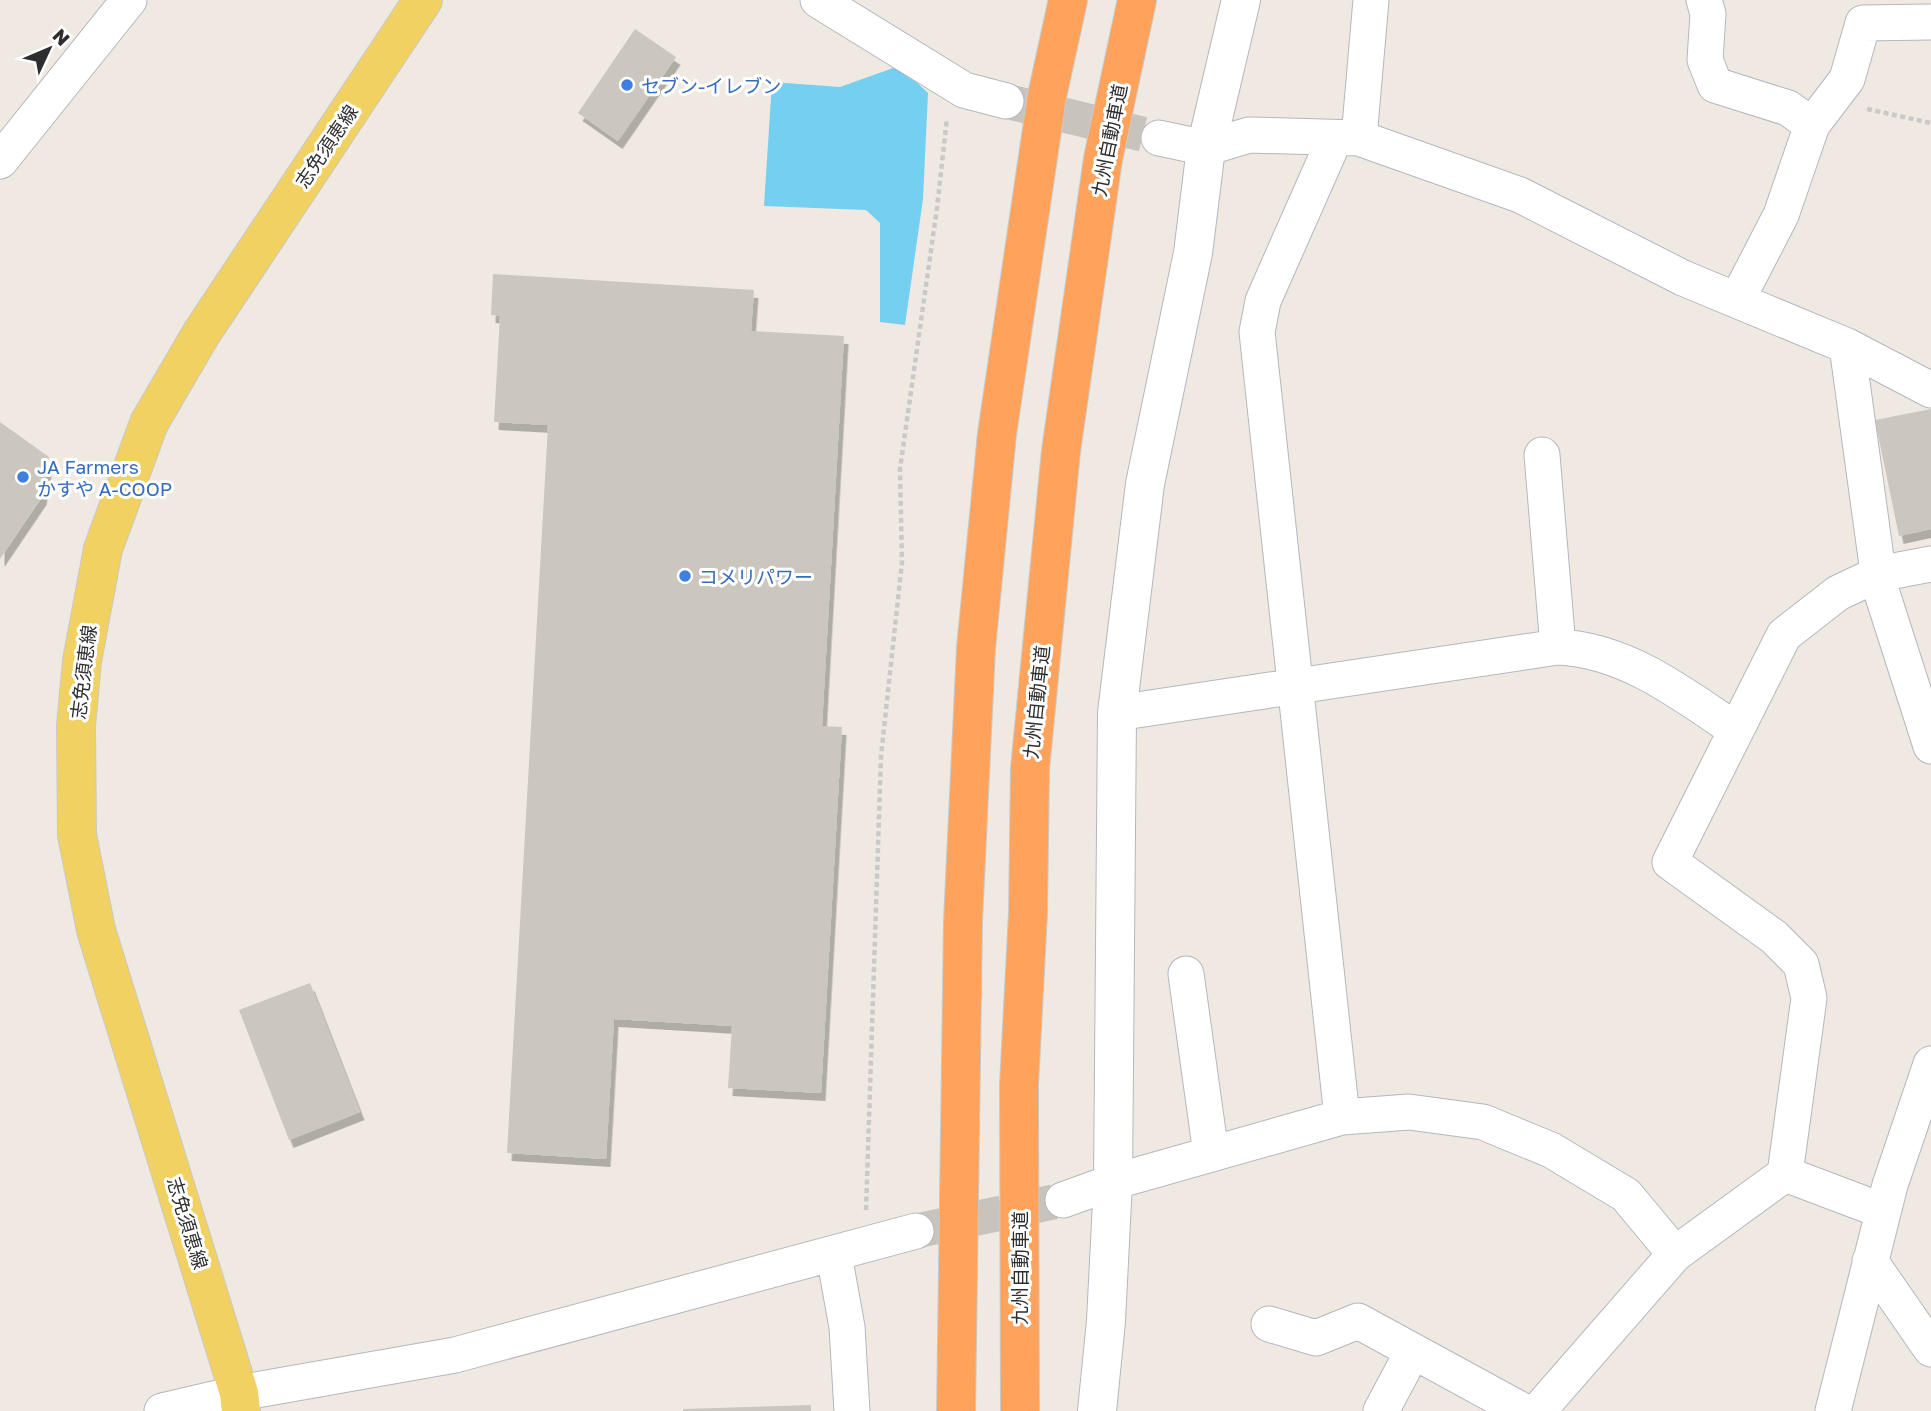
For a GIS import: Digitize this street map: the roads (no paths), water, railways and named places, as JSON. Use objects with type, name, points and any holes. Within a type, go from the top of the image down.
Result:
[{"type":"highway","points":[[956,1411],[963,921],[976,648],[997,434],[1047,96],[1068,0]]},
{"type":"highway","name":"九州自動車道","points":[[1020,1411],[1019,1085],[1028,913],[1030,769],[1061,451],[1103,159],[1137,0]]},
{"type":"main road","name":"志免須恵線","points":[[240,1402],[96,930],[77,835],[76,726],[82,661],[103,549],[149,424],[201,334],[423,0]]},
{"type":"street","points":[[0,160],[129,0]]},
{"type":"street","points":[[818,0],[964,90],[1006,101]]},
{"type":"street","points":[[1097,1411],[1107,1321],[1113,1182],[1117,713],[1145,484],[1193,253],[1206,148],[1241,0]]},
{"type":"street","points":[[1342,1117],[1257,332],[1263,301],[1347,138],[1371,0]]},
{"type":"street","points":[[1704,0],[1708,14],[1705,60],[1714,85],[1787,108],[1822,112]]},
{"type":"street","points":[[1737,300],[1782,215],[1822,112],[1847,79],[1863,23],[1931,22]]},
{"type":"street","points":[[1159,138],[1206,148],[1249,135],[1347,138],[1520,195],[1591,234],[1847,346],[1931,390]]},
{"type":"street","points":[[1847,346],[1878,573],[1907,678],[1931,746]]},
{"type":"street","points":[[1542,455],[1558,647]]},
{"type":"street","points":[[1538,1411],[1675,1254],[1785,1174],[1809,998],[1801,964],[1774,937],[1670,862],[1784,635],[1838,593],[1878,573],[1931,564]]},
{"type":"street","points":[[1117,713],[1558,647],[1585,649],[1633,665],[1736,730]]},
{"type":"street","points":[[1186,974],[1211,1154]]},
{"type":"street","points":[[1833,1411],[1883,1211],[1931,1064]]},
{"type":"street","points":[[1063,1200],[1113,1182],[1342,1117],[1409,1112],[1483,1122],[1551,1150],[1626,1195],[1675,1254]]},
{"type":"street","points":[[1785,1174],[1883,1211]]},
{"type":"street","points":[[162,1411],[240,1402],[455,1355],[916,1231]]},
{"type":"street","points":[[834,1255],[847,1326],[852,1411]]},
{"type":"street","points":[[1870,1262],[1931,1349]]},
{"type":"street","points":[[1269,1324],[1316,1338],[1358,1321],[1523,1411]]},
{"type":"street","points":[[1381,1411],[1413,1351]]},
{"type":"water","points":[[899,66],[928,93],[923,199],[905,325],[880,322],[880,223],[866,210],[764,206],[772,82],[840,87]]},
{"type":"tunnel","points":[[1006,101],[1159,138]]},
{"type":"tunnel","points":[[916,1231],[1063,1200]]},
{"type":"place","name":"セブン-イレブン","points":[[627,85]]},
{"type":"place","name":"JA Farmers かすや A-COOP","points":[[23,477]]},
{"type":"place","name":"コメリパワー","points":[[685,576]]}]
